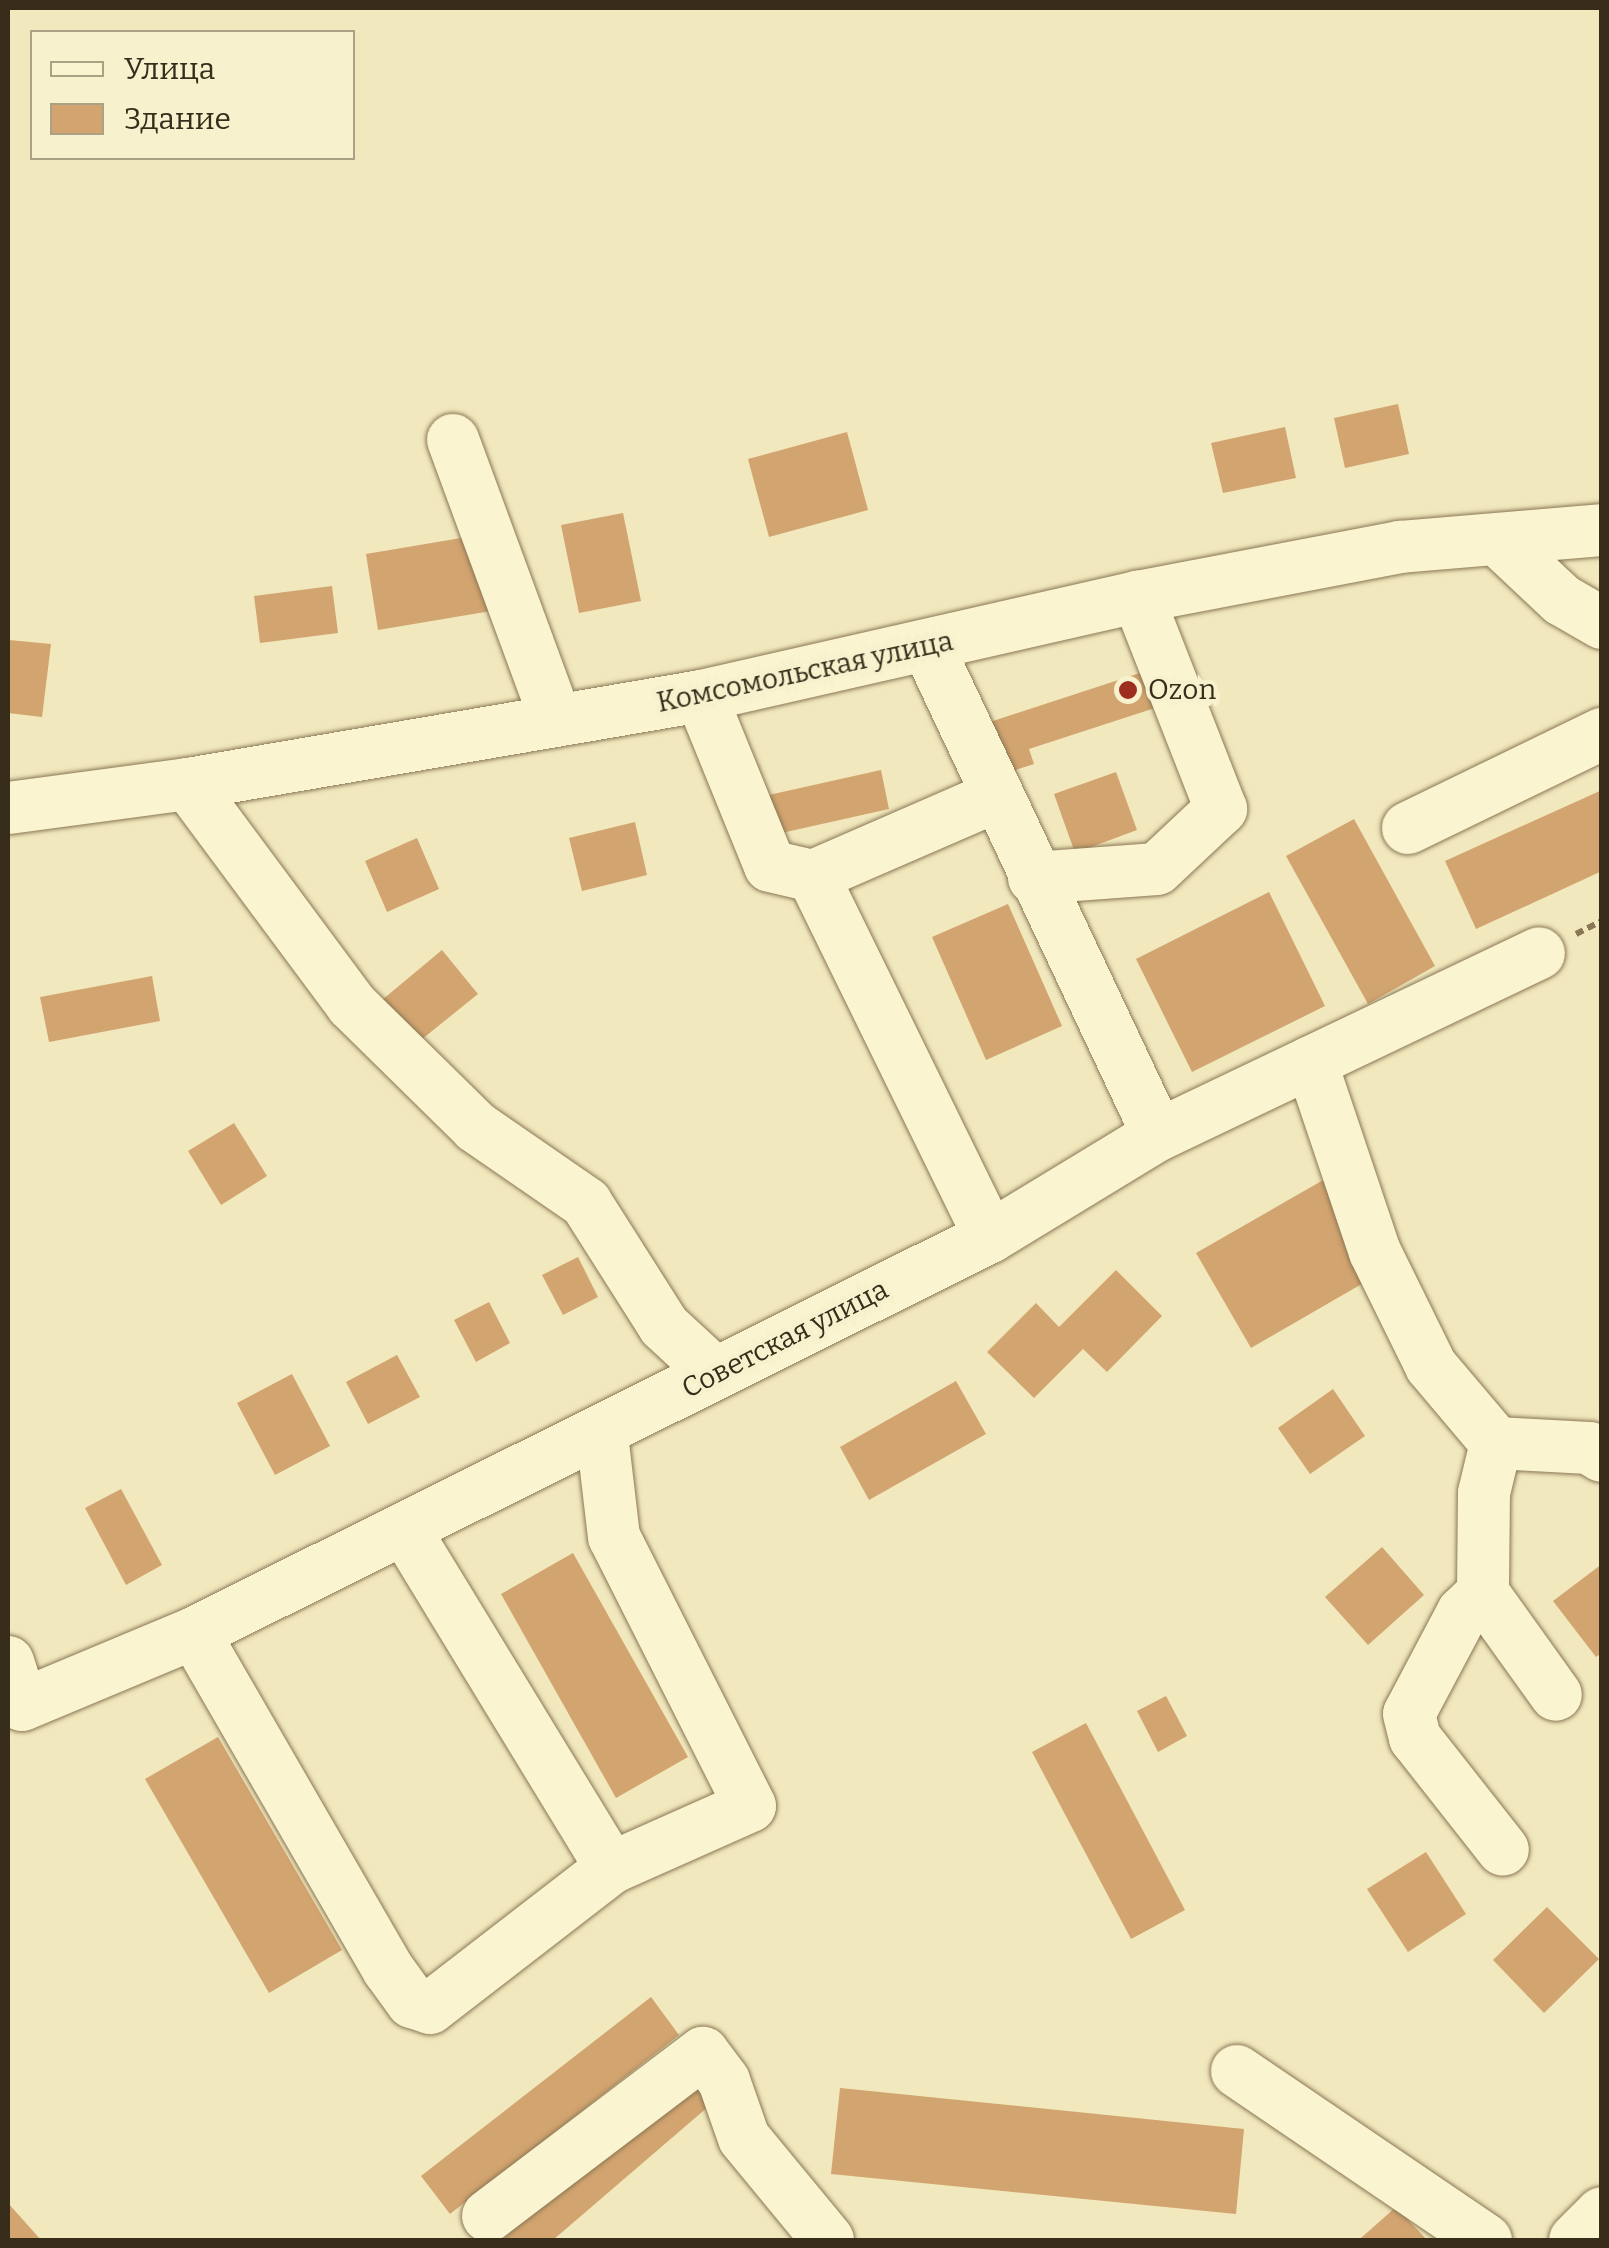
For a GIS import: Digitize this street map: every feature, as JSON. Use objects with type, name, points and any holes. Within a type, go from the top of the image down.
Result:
[{"type":"street","points":[[453,440],[556,720]]},
{"type":"street","name":"Комсомольская улица","points":[[8,808],[188,784],[701,696],[1138,596],[1400,546],[1602,530]]},
{"type":"street","points":[[1498,540],[1562,600],[1602,623]]},
{"type":"street","points":[[1034,878],[1157,869],[1221,809],[1138,596]]},
{"type":"street","points":[[928,647],[1158,1135]]},
{"type":"street","points":[[701,696],[770,866],[813,876],[996,796]]},
{"type":"street","points":[[1408,828],[1602,734]]},
{"type":"street","points":[[188,784],[352,1005],[476,1127],[586,1204],[664,1326],[715,1374]]},
{"type":"street","points":[[813,876],[990,1236]]},
{"type":"street","name":"Советская улица","points":[[15,1683],[194,1633],[602,1435],[990,1236],[1158,1135],[1539,953]]},
{"type":"street","points":[[1311,1062],[1375,1252],[1431,1366],[1496,1443],[1598,1448]]},
{"type":"street","points":[[194,1633],[412,2002],[430,2008],[611,1868],[750,1806],[614,1537],[602,1435]]},
{"type":"street","points":[[1496,1443],[1484,1493],[1482,1593],[1556,1696]]},
{"type":"street","points":[[405,1530],[611,1868]]},
{"type":"street","points":[[1482,1593],[1463,1612],[1409,1714],[1415,1738],[1503,1850]]},
{"type":"street","points":[[488,2216],[703,2053],[724,2082],[744,2138],[828,2240]]},
{"type":"street","points":[[1237,2071],[1486,2240]]},
{"type":"street","points":[[1575,2240],[1602,2214]]},
{"type":"building","points":[[1398,404],[1409,454],[1345,468],[1334,418]]},
{"type":"building","points":[[1285,427],[1296,478],[1223,493],[1211,443]]},
{"type":"building","points":[[847,432],[868,510],[769,537],[748,459]]},
{"type":"building","points":[[623,513],[641,601],[579,613],[561,525]]},
{"type":"building","points":[[479,535],[491,611],[378,630],[366,554]]},
{"type":"building","points":[[332,586],[338,633],[260,643],[254,596]]},
{"type":"building","points":[[9,640],[51,644],[42,717],[8,713]]},
{"type":"building","points":[[1146,671],[1158,707],[1029,749],[1034,764],[1006,773],[990,722]]},
{"type":"building","points":[[881,770],[889,809],[768,836],[760,797]]},
{"type":"building","points":[[1116,772],[1137,830],[1075,853],[1054,794]]},
{"type":"building","points":[[1602,790],[1602,871],[1476,929],[1445,861]]},
{"type":"building","points":[[1354,819],[1435,966],[1368,1004],[1286,856]]},
{"type":"building","points":[[635,822],[647,875],[582,891],[569,838]]},
{"type":"building","points":[[417,838],[439,889],[387,912],[365,861]]},
{"type":"building","points":[[1269,892],[1325,1006],[1192,1072],[1136,959]]},
{"type":"building","points":[[1008,904],[1062,1026],[986,1060],[932,937]]},
{"type":"building","points":[[442,950],[478,994],[411,1048],[376,1005]]},
{"type":"building","points":[[152,976],[160,1021],[49,1042],[40,997]]},
{"type":"building","points":[[234,1123],[267,1176],[221,1205],[188,1151]]},
{"type":"building","points":[[1325,1179],[1379,1274],[1251,1348],[1196,1253]]},
{"type":"building","points":[[578,1257],[598,1297],[563,1315],[542,1275]]},
{"type":"building","points":[[1116,1270],[1162,1316],[1107,1372],[1083,1349],[1034,1398],[987,1352],[1036,1303],[1059,1327]]},
{"type":"building","points":[[489,1302],[510,1343],[476,1362],[454,1320]]},
{"type":"building","points":[[397,1355],[420,1397],[368,1424],[346,1382]]},
{"type":"building","points":[[292,1374],[330,1446],[275,1475],[237,1403]]},
{"type":"building","points":[[956,1381],[986,1434],[869,1500],[840,1447]]},
{"type":"building","points":[[1333,1389],[1365,1436],[1310,1474],[1278,1428]]},
{"type":"building","points":[[121,1489],[162,1565],[126,1585],[85,1508]]},
{"type":"building","points":[[1382,1547],[1424,1595],[1368,1645],[1325,1597]]},
{"type":"building","points":[[573,1553],[688,1757],[616,1798],[501,1594]]},
{"type":"building","points":[[1602,1564],[1602,1653],[1596,1657],[1553,1601]]},
{"type":"building","points":[[1166,1696],[1187,1736],[1158,1752],[1137,1711]]},
{"type":"building","points":[[1086,1723],[1185,1910],[1131,1939],[1032,1752]]},
{"type":"building","points":[[218,1737],[342,1950],[269,1993],[145,1779]]},
{"type":"building","points":[[1426,1852],[1466,1914],[1408,1952],[1367,1889]]},
{"type":"building","points":[[1547,1907],[1599,1959],[1544,2013],[1493,1960]]},
{"type":"building","points":[[651,1997],[679,2035],[450,2214],[421,2176]]},
{"type":"building","points":[[694,2074],[716,2100],[553,2240],[502,2240]]},
{"type":"building","points":[[840,2088],[1244,2129],[1236,2214],[831,2174]]},
{"type":"building","points":[[8,2203],[41,2240],[8,2240]]},
{"type":"building","points":[[1396,2207],[1427,2240],[1361,2238]]},
{"type":"place","name":"Ozon","points":[[1128,690]]}]
